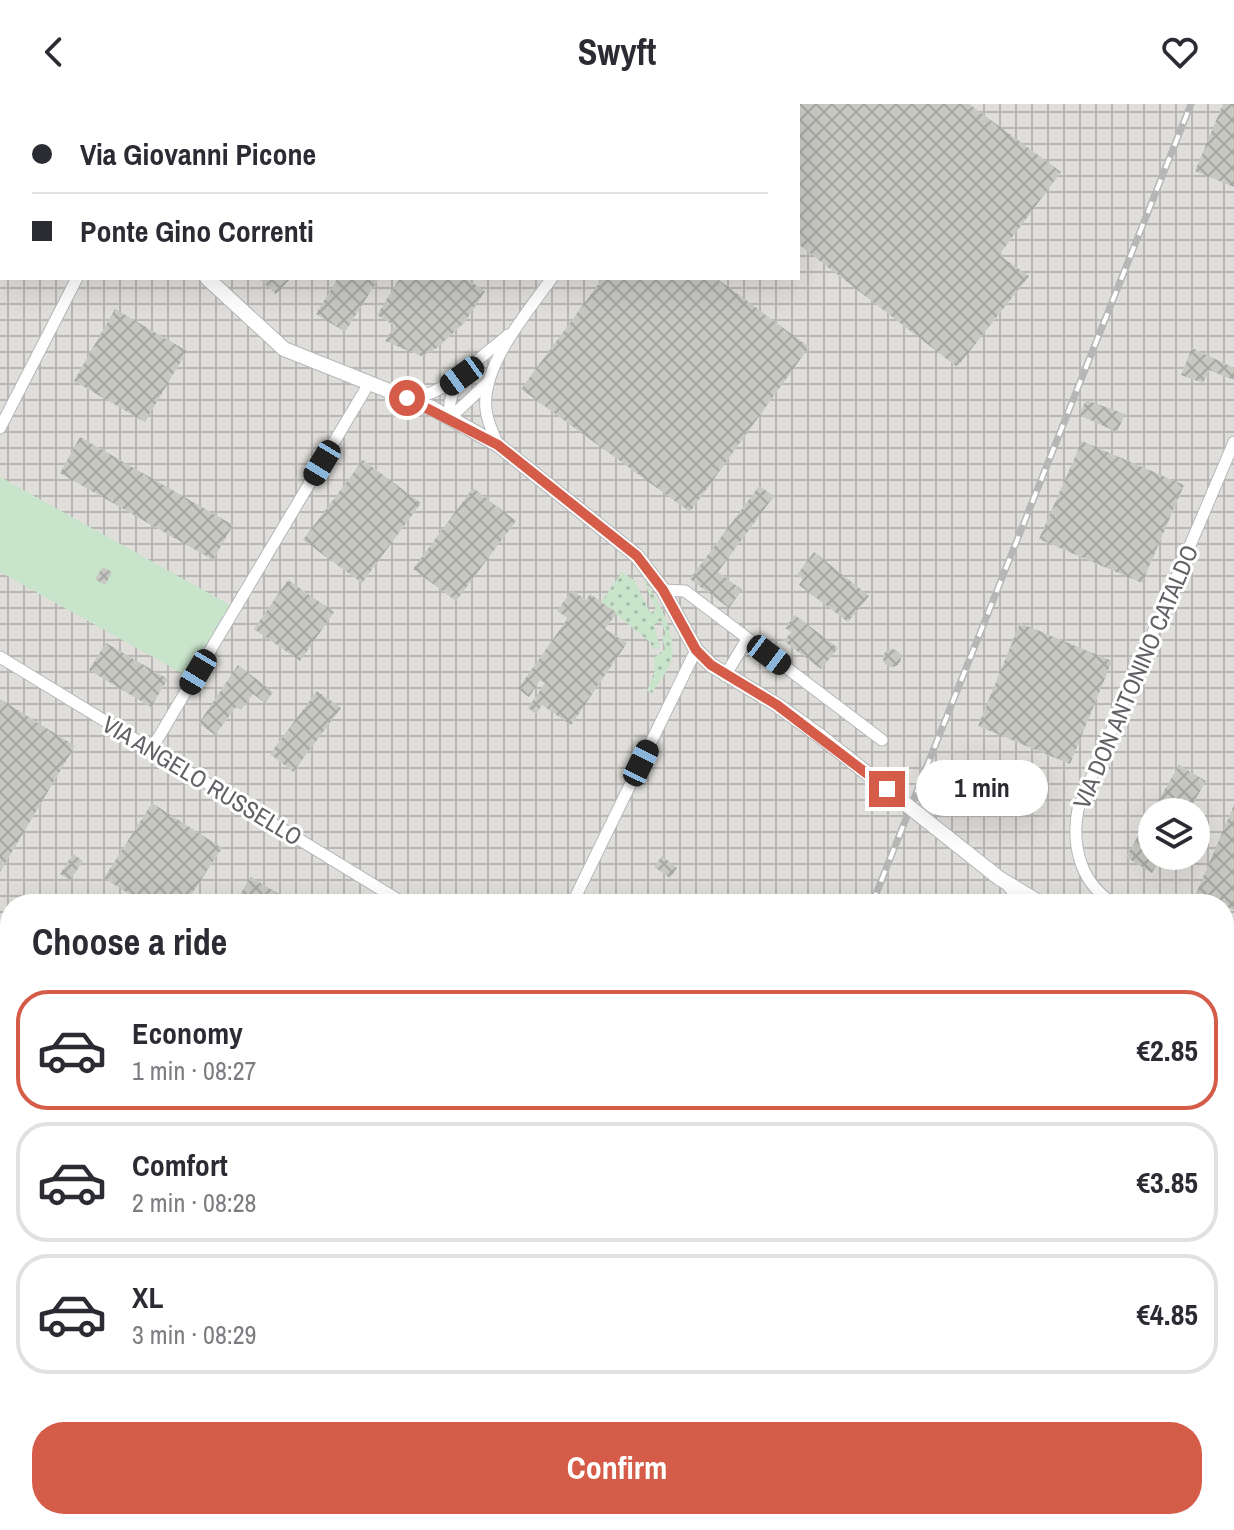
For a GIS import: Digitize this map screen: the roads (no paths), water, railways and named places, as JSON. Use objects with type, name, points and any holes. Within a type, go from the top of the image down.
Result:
[{"type":"street","points":[[0,428],[76,280]]},
{"type":"street","points":[[209,280],[284,349],[407,398],[498,445],[637,556],[663,590],[696,650],[725,676],[777,705],[820,736],[1003,881],[1025,894]]},
{"type":"street","points":[[450,418],[478,395],[514,329],[551,280]]},
{"type":"street","points":[[407,398],[448,386],[514,329]]},
{"type":"street","points":[[450,418],[448,402],[462,376]]},
{"type":"street","points":[[490,378],[486,411],[498,445]]},
{"type":"street","points":[[151,750],[368,385]]},
{"type":"street","name":"VIA DON ANTONINO CATALDO","points":[[1100,894],[1084,873],[1074,827],[1078,809],[1234,442]]},
{"type":"street","points":[[663,590],[685,591],[882,740]]},
{"type":"street","points":[[725,676],[747,639]]},
{"type":"street","points":[[577,894],[696,650]]},
{"type":"street","name":"VIA ANGELO RUSSELLO","points":[[0,657],[389,894]]},
{"type":"street","points":[[1003,881],[1013,894]]},
{"type":"railway","points":[[876,894],[1191,104]]}]
